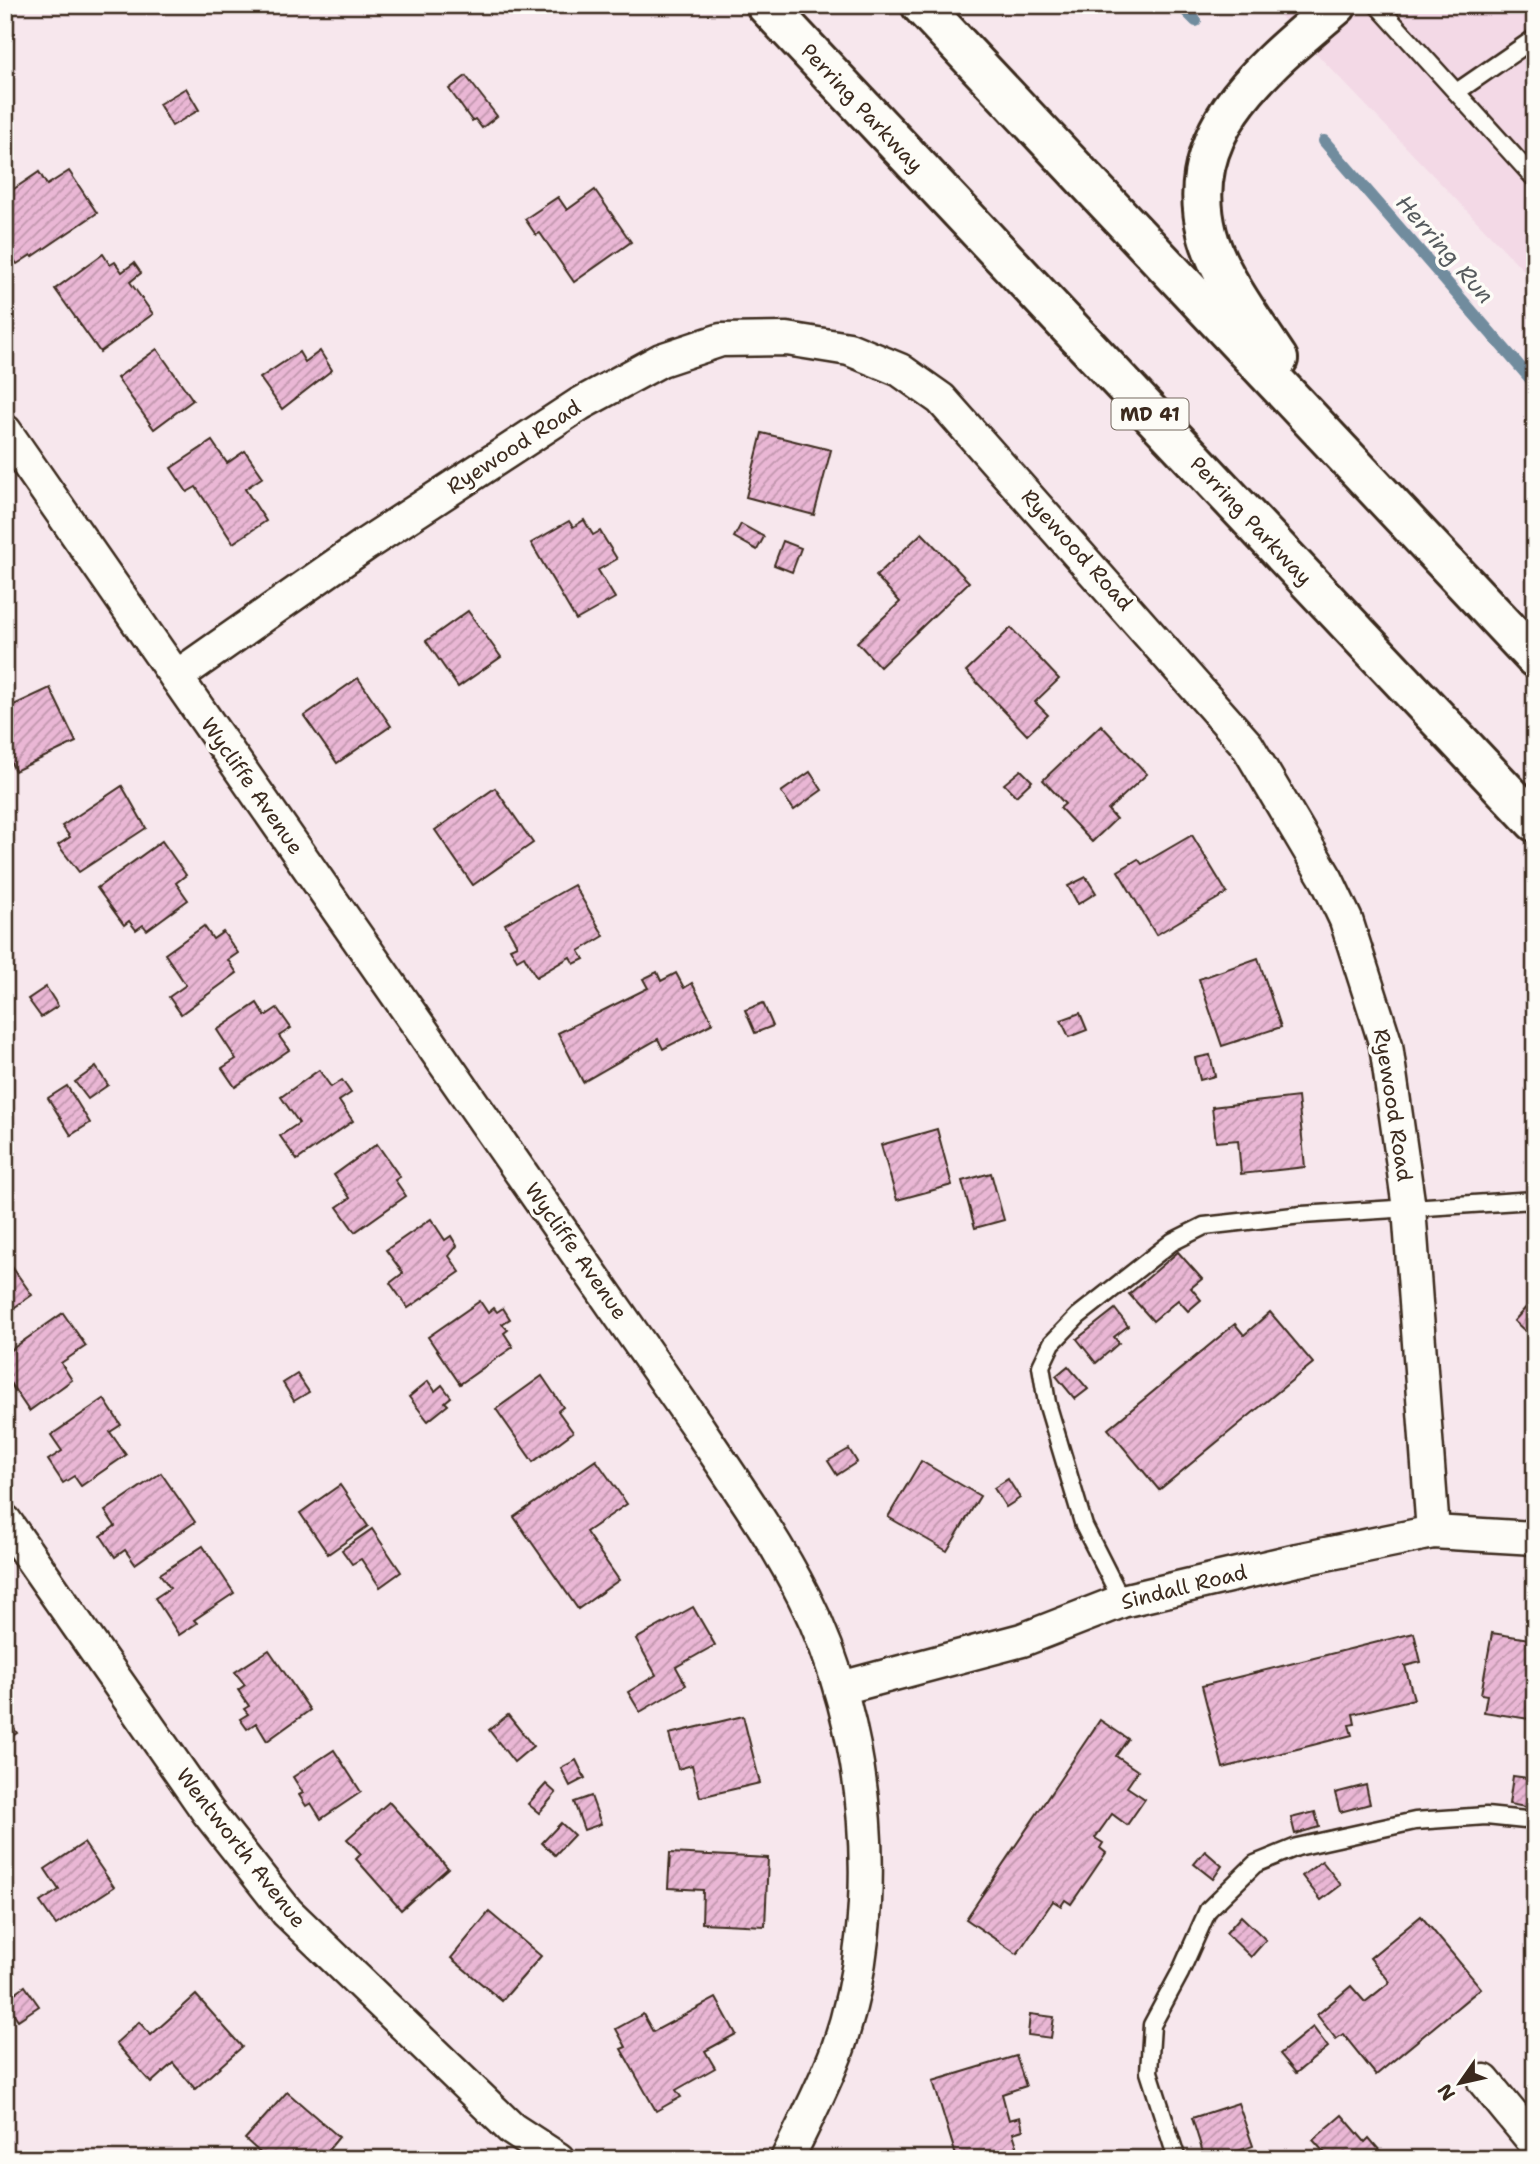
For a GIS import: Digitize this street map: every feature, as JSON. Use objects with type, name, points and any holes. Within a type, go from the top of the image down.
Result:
[{"type":"main road","name":"Perring Parkway","points":[[766,5],[1535,822]]},
{"type":"main road","points":[[921,5],[1535,658]]},
{"type":"main road","points":[[1335,446],[1234,290],[1207,234],[1201,181],[1214,137],[1238,97],[1280,54],[1337,5]]},
{"type":"street","name":"Ryewood Road","points":[[176,677],[366,544],[558,418],[661,360],[721,340],[788,339],[849,349],[900,370],[941,399],[1087,561],[1255,757],[1327,880],[1346,920],[1386,1045],[1409,1208],[1433,1532]]},
{"type":"street","name":"Wycliffe Avenue","points":[[5,430],[697,1426],[765,1529],[804,1597],[841,1688],[853,1737],[864,1835],[860,1951],[838,2047],[787,2159]]},
{"type":"street","name":"Wentworth Avenue","points":[[5,1521],[208,1812],[287,1912],[512,2129],[558,2159]]},
{"type":"street","name":"Sindall Road","points":[[841,1688],[1022,1640],[1122,1601],[1433,1532],[1535,1538]]},
{"type":"street","points":[[1484,2081],[1535,2143]]},
{"type":"lane","points":[[1377,5],[1458,91],[1535,179]]},
{"type":"lane","points":[[1458,91],[1535,38]]},
{"type":"lane","points":[[1122,1601],[1084,1526],[1047,1403],[1041,1366],[1052,1343],[1078,1316],[1172,1242],[1204,1226],[1265,1218],[1535,1200]]},
{"type":"lane","points":[[1177,2159],[1149,2072],[1152,2025],[1180,1973],[1208,1910],[1255,1864],[1297,1847],[1415,1821],[1486,1816],[1535,1821]]},
{"type":"shaded area","points":[[1270,5],[1535,5],[1535,282]]},
{"type":"building","points":[[466,76],[497,116],[482,128],[475,119],[472,121],[449,89]]},
{"type":"building","points":[[186,88],[199,110],[172,126],[159,104]]},
{"type":"building","points":[[69,171],[97,213],[32,257],[31,255],[17,264],[5,247],[5,195],[39,172],[47,185]]},
{"type":"building","points":[[595,190],[631,242],[574,282],[540,233],[536,235],[525,219],[558,197],[567,210]]},
{"type":"building","points":[[103,254],[110,265],[115,262],[122,272],[134,263],[141,273],[130,282],[153,314],[100,352],[55,289]]},
{"type":"building","points":[[157,349],[193,400],[154,429],[117,378]]},
{"type":"building","points":[[320,351],[332,370],[282,409],[260,378],[299,352],[305,362]]},
{"type":"building","points":[[762,433],[831,450],[814,515],[746,497]]},
{"type":"building","points":[[212,441],[227,463],[245,451],[263,477],[245,489],[266,521],[233,543],[196,487],[187,492],[171,468]]},
{"type":"building","points":[[584,520],[593,535],[600,531],[617,559],[598,570],[615,598],[576,620],[531,543],[569,521],[573,527]]},
{"type":"building","points":[[741,524],[764,537],[757,550],[734,537]]},
{"type":"building","points":[[922,533],[969,582],[880,667],[857,642],[900,602],[876,576]]},
{"type":"building","points":[[783,541],[801,548],[792,572],[774,565]]},
{"type":"building","points":[[468,611],[501,657],[458,687],[426,641]]},
{"type":"building","points":[[1011,628],[1059,679],[1035,702],[1048,715],[1027,735],[966,671]]},
{"type":"building","points":[[358,678],[391,726],[337,763],[304,716]]},
{"type":"building","points":[[50,688],[76,742],[15,771],[5,750],[5,722],[9,720],[5,709]]},
{"type":"building","points":[[1101,725],[1147,774],[1108,810],[1116,819],[1092,842],[1060,808],[1065,804],[1043,780]]},
{"type":"building","points":[[1021,770],[1032,781],[1016,796],[1004,784]]},
{"type":"building","points":[[810,772],[822,790],[794,810],[781,792]]},
{"type":"building","points":[[122,786],[146,828],[79,872],[58,845],[70,837],[62,826]]},
{"type":"building","points":[[495,788],[533,843],[473,885],[435,830]]},
{"type":"building","points":[[1192,835],[1227,893],[1156,935],[1118,871],[1138,859],[1142,864]]},
{"type":"building","points":[[162,841],[186,875],[176,883],[188,900],[147,930],[143,925],[136,930],[129,921],[124,925],[97,888]]},
{"type":"building","points":[[1086,877],[1096,893],[1078,904],[1068,886]]},
{"type":"building","points":[[574,885],[604,936],[579,951],[584,959],[574,964],[570,957],[536,977],[524,956],[517,960],[510,948],[517,945],[505,924]]},
{"type":"building","points":[[204,926],[213,939],[223,932],[238,953],[228,960],[237,973],[181,1014],[169,997],[186,985],[165,954]]},
{"type":"building","points":[[1258,958],[1281,1027],[1222,1046],[1199,979]]},
{"type":"building","points":[[657,972],[661,981],[676,973],[684,988],[692,983],[713,1023],[663,1049],[658,1039],[583,1082],[558,1033],[648,988],[643,979]]},
{"type":"building","points":[[46,987],[58,1006],[41,1017],[28,999]]},
{"type":"building","points":[[257,1003],[265,1016],[277,1008],[291,1028],[279,1036],[289,1050],[235,1087],[222,1068],[236,1059],[217,1030]]},
{"type":"building","points":[[763,1003],[773,1026],[755,1033],[745,1010]]},
{"type":"building","points":[[1080,1013],[1087,1030],[1069,1037],[1061,1020]]},
{"type":"building","points":[[1210,1055],[1215,1076],[1200,1080],[1195,1058]]},
{"type":"building","points":[[96,1067],[108,1085],[88,1099],[75,1082]]},
{"type":"building","points":[[319,1070],[331,1087],[342,1080],[351,1093],[339,1101],[353,1121],[297,1160],[280,1136],[299,1123],[281,1097]]},
{"type":"building","points":[[67,1086],[90,1123],[71,1135],[48,1098]]},
{"type":"building","points":[[1298,1097],[1305,1167],[1241,1174],[1238,1140],[1216,1142],[1212,1107]]},
{"type":"building","points":[[937,1129],[952,1185],[897,1200],[881,1145]]},
{"type":"building","points":[[377,1144],[400,1177],[395,1180],[406,1196],[355,1232],[337,1207],[350,1198],[334,1175]]},
{"type":"building","points":[[991,1173],[1004,1220],[975,1228],[962,1181]]},
{"type":"building","points":[[431,1219],[445,1240],[451,1236],[457,1246],[449,1256],[460,1272],[408,1308],[390,1283],[403,1273],[386,1250]]},
{"type":"building","points":[[1178,1252],[1202,1279],[1191,1288],[1201,1300],[1188,1311],[1178,1300],[1153,1321],[1129,1294]]},
{"type":"building","points":[[5,1257],[32,1295],[5,1314]]},
{"type":"building","points":[[1535,1297],[1535,1340],[1514,1321]]},
{"type":"building","points":[[480,1301],[488,1313],[494,1308],[497,1312],[503,1308],[510,1319],[502,1324],[508,1330],[504,1333],[513,1347],[460,1384],[428,1337]]},
{"type":"building","points":[[1115,1309],[1128,1326],[1114,1337],[1119,1343],[1096,1363],[1077,1339]]},
{"type":"building","points":[[1270,1312],[1313,1363],[1159,1490],[1108,1429],[1235,1324],[1244,1335]]},
{"type":"building","points":[[63,1313],[86,1346],[61,1363],[72,1380],[29,1411],[6,1377],[10,1375],[5,1368],[5,1354]]},
{"type":"building","points":[[1068,1366],[1088,1389],[1075,1399],[1056,1376]]},
{"type":"building","points":[[297,1374],[309,1392],[294,1401],[283,1383]]},
{"type":"building","points":[[542,1376],[563,1407],[558,1411],[573,1432],[533,1462],[496,1409]]},
{"type":"building","points":[[428,1381],[435,1391],[442,1385],[451,1397],[445,1402],[448,1405],[428,1421],[409,1397]]},
{"type":"building","points":[[104,1399],[121,1425],[110,1432],[126,1455],[81,1486],[74,1476],[63,1483],[48,1460],[62,1451],[51,1435]]},
{"type":"building","points":[[849,1449],[857,1462],[837,1475],[828,1461]]},
{"type":"building","points":[[596,1460],[627,1504],[586,1532],[619,1580],[578,1609],[514,1517]]},
{"type":"building","points":[[921,1461],[980,1496],[947,1551],[888,1517]]},
{"type":"building","points":[[161,1473],[195,1522],[135,1564],[125,1550],[115,1557],[101,1536],[115,1526],[105,1511]]},
{"type":"building","points":[[1008,1479],[1020,1498],[1006,1507],[994,1488]]},
{"type":"building","points":[[340,1485],[368,1526],[328,1554],[300,1513]]},
{"type":"building","points":[[372,1529],[401,1572],[380,1587],[361,1559],[352,1564],[342,1550]]},
{"type":"building","points":[[203,1546],[234,1593],[194,1620],[197,1623],[179,1635],[155,1598],[170,1588],[160,1574]]},
{"type":"building","points":[[693,1607],[715,1645],[676,1667],[686,1685],[640,1712],[628,1692],[656,1675],[636,1639]]},
{"type":"building","points":[[1414,1633],[1421,1662],[1405,1666],[1414,1699],[1353,1714],[1355,1724],[1349,1725],[1352,1735],[1223,1768],[1202,1686]]},
{"type":"building","points":[[1492,1633],[1535,1640],[1535,1720],[1484,1712],[1487,1695],[1481,1694]]},
{"type":"building","points":[[269,1650],[310,1710],[267,1741],[256,1723],[247,1729],[240,1719],[248,1714],[244,1709],[249,1706],[238,1690],[245,1685],[235,1672]]},
{"type":"building","points":[[508,1715],[533,1746],[514,1762],[489,1730]]},
{"type":"building","points":[[5,1716],[17,1733],[5,1741]]},
{"type":"building","points":[[743,1716],[760,1783],[700,1797],[692,1765],[678,1769],[669,1734]]},
{"type":"building","points":[[1100,1720],[1128,1739],[1116,1756],[1138,1771],[1127,1787],[1145,1799],[1127,1825],[1112,1814],[1095,1838],[1103,1843],[1100,1848],[1106,1853],[1071,1904],[1065,1900],[1061,1906],[1053,1901],[1017,1954],[966,1919]]},
{"type":"building","points":[[334,1750],[361,1792],[321,1819],[311,1803],[306,1806],[299,1795],[303,1793],[293,1777]]},
{"type":"building","points":[[576,1760],[585,1778],[570,1786],[561,1768]]},
{"type":"building","points":[[1513,1776],[1535,1779],[1531,1808],[1509,1804]]},
{"type":"building","points":[[546,1784],[556,1793],[539,1813],[528,1804]]},
{"type":"building","points":[[1366,1785],[1370,1804],[1340,1812],[1335,1793]]},
{"type":"building","points":[[591,1796],[601,1824],[584,1830],[574,1802]]},
{"type":"building","points":[[389,1802],[448,1868],[401,1910],[356,1859],[361,1854],[347,1839]]},
{"type":"building","points":[[1315,1812],[1319,1827],[1295,1834],[1291,1818]]},
{"type":"building","points":[[561,1823],[574,1835],[555,1855],[542,1843]]},
{"type":"building","points":[[84,1843],[114,1887],[56,1925],[40,1902],[59,1890],[45,1869]]},
{"type":"building","points":[[1205,1851],[1222,1866],[1213,1879],[1194,1864]]},
{"type":"building","points":[[670,1853],[768,1858],[765,1926],[702,1923],[703,1890],[668,1888]]},
{"type":"building","points":[[1322,1861],[1341,1885],[1321,1900],[1302,1876]]},
{"type":"building","points":[[489,1912],[541,1956],[502,2001],[451,1958]]},
{"type":"building","points":[[1241,1916],[1266,1940],[1251,1957],[1226,1933]]},
{"type":"building","points":[[1421,1916],[1481,1988],[1376,2075],[1343,2034],[1336,2039],[1317,2015],[1351,1986],[1365,2002],[1390,1982],[1370,1958]]},
{"type":"building","points":[[25,1986],[39,2006],[18,2020],[5,2000]]},
{"type":"building","points":[[196,1995],[242,2047],[195,2089],[173,2063],[151,2083],[116,2043],[139,2022],[151,2035]]},
{"type":"building","points":[[716,1998],[736,2034],[705,2051],[715,2068],[676,2090],[681,2097],[656,2111],[621,2049],[626,2047],[616,2029],[643,2014],[653,2032]]},
{"type":"building","points":[[1030,2014],[1054,2017],[1051,2038],[1028,2035]]},
{"type":"building","points":[[1313,2027],[1328,2047],[1296,2073],[1280,2054]]},
{"type":"building","points":[[1016,2056],[1026,2086],[1002,2094],[1009,2120],[1020,2117],[1023,2130],[1013,2133],[1021,2159],[957,2159],[933,2081]]},
{"type":"building","points":[[287,2092],[339,2137],[321,2159],[267,2159],[245,2139]]},
{"type":"building","points":[[1238,2103],[1253,2146],[1215,2159],[1205,2159],[1192,2118]]},
{"type":"building","points":[[1342,2115],[1365,2142],[1369,2138],[1387,2159],[1330,2159],[1313,2140]]},
{"type":"waterway","name":"Herring Run","points":[[1180,5],[1196,21]]},
{"type":"waterway","name":"Herring Run","points":[[1324,141],[1535,384]]}]
